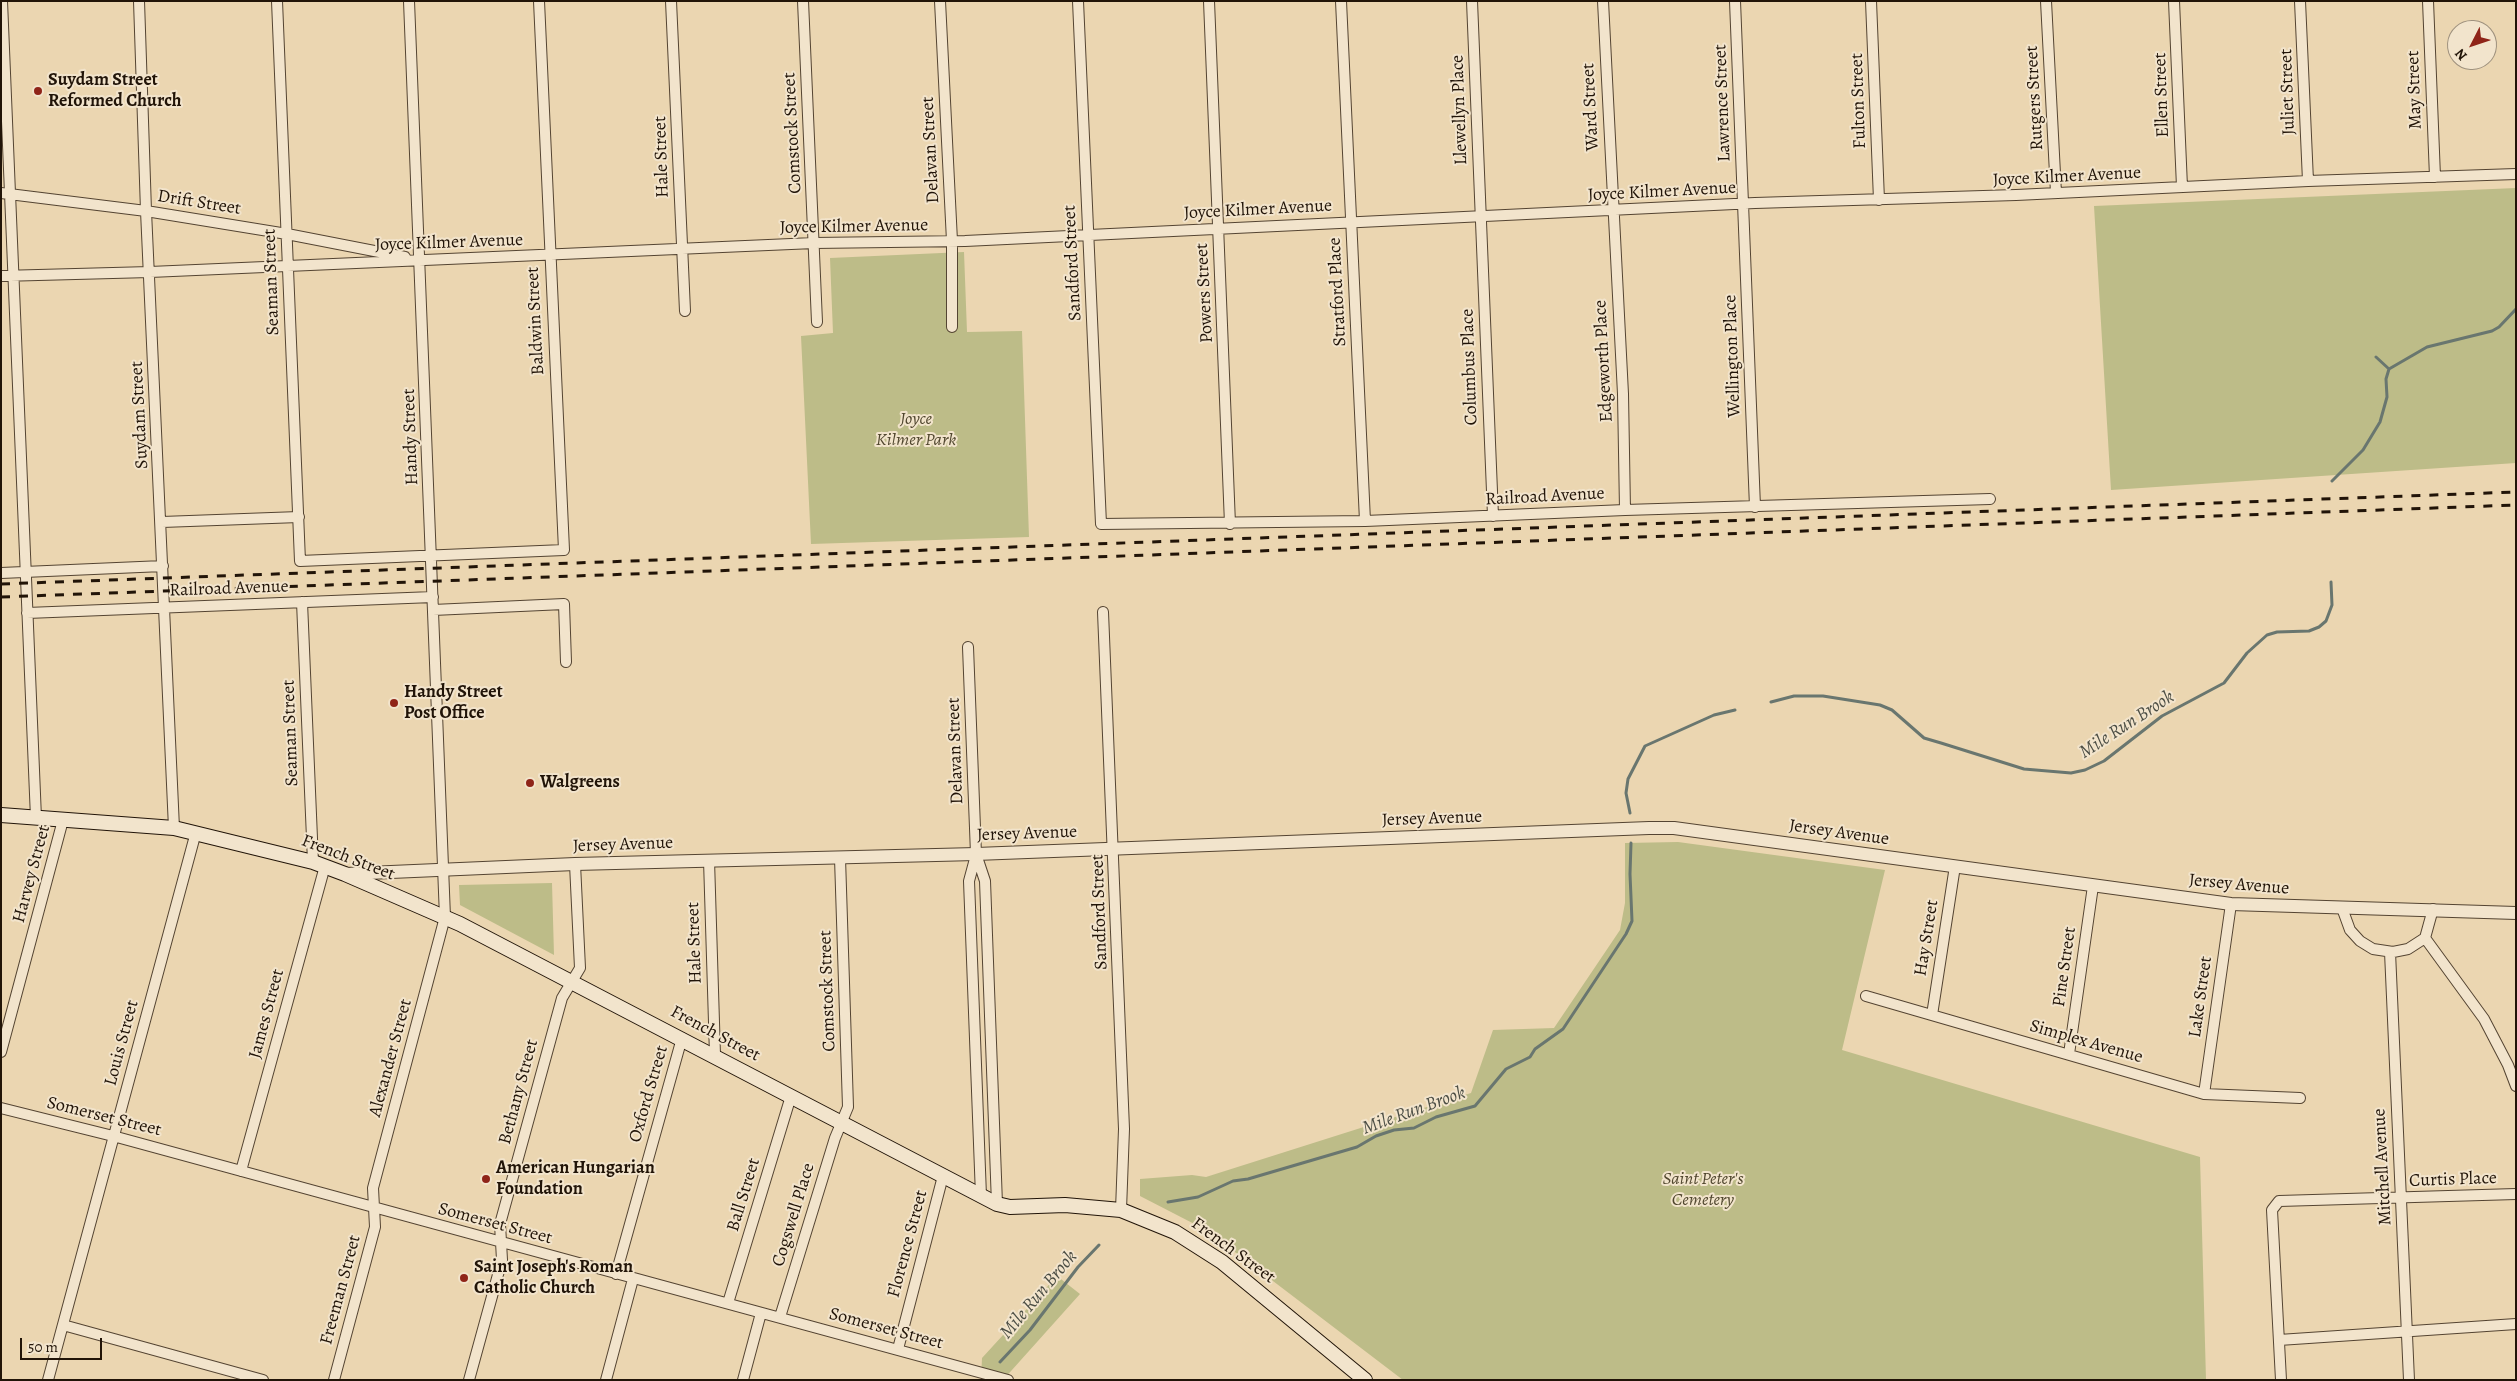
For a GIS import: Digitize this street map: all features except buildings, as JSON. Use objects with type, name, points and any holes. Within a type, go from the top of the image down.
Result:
[{"type":"main road","name":"French Street","points":[[1,815],[174,828],[319,864],[345,874],[445,917],[572,981],[997,1204],[1010,1207],[1073,1205],[1121,1210],[1150,1220],[1199,1245],[1365,1380]]},
{"type":"street","points":[[2,1],[6,194],[13,275],[36,818]]},
{"type":"street","name":"Suydam Street","points":[[140,1],[146,211],[162,522],[174,828]]},
{"type":"street","name":"Seaman Street","points":[[277,1],[300,561]]},
{"type":"street","name":"Handy Street","points":[[409,1],[445,871]]},
{"type":"street","name":"Baldwin Street","points":[[539,1],[549,255],[564,550]]},
{"type":"street","name":"Hale Street","points":[[672,1],[685,311]]},
{"type":"street","name":"Comstock Street","points":[[803,1],[817,322]]},
{"type":"street","name":"Delavan Street","points":[[940,1],[952,241],[952,328]]},
{"type":"street","name":"Sandford Street","points":[[1078,1],[1101,524]]},
{"type":"street","name":"Powers Street","points":[[1209,1],[1230,524]]},
{"type":"street","name":"Stratford Place","points":[[1341,1],[1365,521]]},
{"type":"street","name":"Llewellyn Place","points":[[1472,1],[1481,217]]},
{"type":"street","name":"Ward Street","points":[[1603,1],[1612,211]]},
{"type":"street","name":"Lawrence Street","points":[[1735,1],[1742,204]]},
{"type":"street","name":"Fulton Street","points":[[1871,1],[1879,200]]},
{"type":"street","name":"Rutgers Street","points":[[2046,1],[2056,193]]},
{"type":"street","name":"Ellen Street","points":[[2174,1],[2182,188]]},
{"type":"street","name":"Juliet Street","points":[[2300,1],[2308,181]]},
{"type":"street","name":"May Street","points":[[2428,1],[2435,177]]},
{"type":"street","name":"Joyce Kilmer Avenue","points":[[1,276],[150,272],[814,243],[952,241],[1088,236],[1218,228],[1742,204],[2516,174]]},
{"type":"street","name":"Drift Street","points":[[6,194],[146,211],[287,234],[420,260]]},
{"type":"street","name":"Wellington Place","points":[[1742,204],[1755,506]]},
{"type":"street","name":"Edgeworth Place","points":[[1612,211],[1623,394],[1625,510]]},
{"type":"street","name":"Columbus Place","points":[[1481,217],[1492,516]]},
{"type":"street","name":"Railroad Avenue","points":[[1101,524],[1365,521],[1625,510],[1990,500]]},
{"type":"street","points":[[162,522],[299,517]]},
{"type":"street","name":"Railroad Avenue","points":[[300,561],[564,550]]},
{"type":"street","name":"Railroad Avenue","points":[[1,573],[163,566]]},
{"type":"street","name":"Railroad Avenue","points":[[27,613],[433,597]]},
{"type":"street","name":"Seaman Street","points":[[302,602],[319,864]]},
{"type":"street","points":[[434,610],[564,604],[566,662]]},
{"type":"street","name":"Sandford Street","points":[[1103,612],[1124,1129],[1121,1210]]},
{"type":"street","name":"Delavan Street","points":[[968,647],[976,854],[985,881],[997,1204]]},
{"type":"street","name":"Harvey Street","points":[[1,1052],[64,820]]},
{"type":"street","name":"Jersey Avenue","points":[[345,874],[575,864],[976,854],[1674,828],[2230,904],[2516,913]]},
{"type":"street","name":"Louis Street","points":[[48,1380],[196,832]]},
{"type":"street","name":"Delavan Street","points":[[976,854],[969,881],[981,1196]]},
{"type":"street","name":"Comstock Street","points":[[840,858],[848,1106],[842,1122]]},
{"type":"street","name":"Hale Street","points":[[708,860],[715,1055]]},
{"type":"street","name":"James Street","points":[[241,1170],[319,864]]},
{"type":"street","points":[[572,981],[580,968],[575,864]]},
{"type":"street","name":"Hay Street","points":[[1932,1015],[1955,866]]},
{"type":"street","name":"Alexander Street","points":[[374,1208],[373,1188],[445,917],[445,871]]},
{"type":"street","name":"Pine Street","points":[[2069,1054],[2093,886]]},
{"type":"street","name":"Lake Street","points":[[2204,1094],[2230,904]]},
{"type":"street","points":[[2342,908],[2347,925],[2356,938],[2373,949],[2390,952],[2408,949],[2425,938],[2433,909]]},
{"type":"street","points":[[2425,938],[2484,1019],[2508,1065],[2516,1086]]},
{"type":"street","name":"Mitchell Avenue","points":[[2390,952],[2409,1380]]},
{"type":"street","name":"Bethany Street","points":[[469,1380],[502,1260],[500,1224],[562,998],[572,981]]},
{"type":"street","name":"Simplex Avenue","points":[[1866,996],[2204,1094],[2300,1098]]},
{"type":"street","points":[[975,1012],[990,1011]]},
{"type":"street","name":"Oxford Street","points":[[616,1274],[682,1038]]},
{"type":"street","name":"Ball Street","points":[[728,1304],[791,1096]]},
{"type":"street","name":"Somerset Street","points":[[1,1108],[241,1170],[633,1279],[1008,1380]]},
{"type":"street","name":"Cogswell Place","points":[[780,1318],[842,1122]]},
{"type":"street","name":"Florence Street","points":[[898,1349],[943,1176]]},
{"type":"street","name":"Curtis Place","points":[[2279,1340],[2272,1210],[2279,1201],[2401,1199],[2516,1194]]},
{"type":"street","name":"Freeman Street","points":[[334,1380],[375,1227],[374,1208]]},
{"type":"street","points":[[606,1380],[633,1279]]},
{"type":"street","points":[[742,1380],[761,1313]]},
{"type":"street","points":[[2281,1380],[2279,1340],[2516,1324]]},
{"type":"street","points":[[63,1325],[263,1380]]},
{"type":"green space","points":[[2516,188],[2516,463],[2111,490],[2094,206]]},
{"type":"green space","name":"Joyce Kilmer Park","points":[[964,252],[967,332],[1022,331],[1029,537],[811,544],[801,336],[833,333],[830,258]]},
{"type":"green space","name":"Saint Peter's Cemetery","points":[[1678,842],[1885,870],[1842,1050],[2200,1157],[2206,1380],[1403,1380],[1206,1230],[1140,1196],[1140,1179],[1192,1175],[1206,1177],[1471,1093],[1493,1030],[1554,1028],[1620,930],[1625,903],[1625,843]]},
{"type":"green space","points":[[552,883],[554,955],[460,905],[459,885]]},
{"type":"green space","points":[[1057,1276],[1080,1294],[1003,1380],[981,1380],[982,1358]]},
{"type":"waterway","name":"Mile Run Brook","points":[[2332,481],[2363,450],[2380,422],[2387,397],[2386,379],[2389,369],[2427,347],[2492,331],[2499,327],[2516,309]]},
{"type":"waterway","points":[[2376,357],[2389,369]]},
{"type":"waterway","name":"Mile Run Brook","points":[[1771,702],[1794,696],[1823,696],[1880,705],[1892,710],[1924,738],[2024,769],[2071,773],[2085,770],[2104,761],[2162,716],[2224,683],[2247,653],[2267,635],[2277,632],[2309,631],[2319,627],[2326,621],[2332,605],[2331,582]]},
{"type":"waterway","name":"Mile Run Brook","points":[[1630,813],[1626,793],[1628,779],[1645,746],[1714,715],[1735,710]]},
{"type":"waterway","name":"Mile Run Brook","points":[[1168,1202],[1198,1197],[1233,1181],[1248,1179],[1357,1147],[1376,1136],[1394,1130],[1414,1128],[1436,1117],[1475,1106],[1506,1069],[1530,1057],[1535,1049],[1563,1029],[1626,934],[1632,921],[1631,843]]},
{"type":"waterway","name":"Mile Run Brook","points":[[1000,1362],[1030,1330],[1078,1267],[1099,1245]]},
{"type":"railway","points":[[1,584],[2516,492]]},
{"type":"railway","points":[[1,597],[2516,505]]},
{"type":"place","name":"Suydam Street Reformed Church","points":[[38,91]]},
{"type":"place","name":"Handy Street Post Office","points":[[394,703]]},
{"type":"place","name":"Walgreens","points":[[530,783]]},
{"type":"place","name":"American Hungarian Foundation","points":[[486,1179]]},
{"type":"place","name":"Saint Joseph's Roman Catholic Church","points":[[464,1278]]}]
